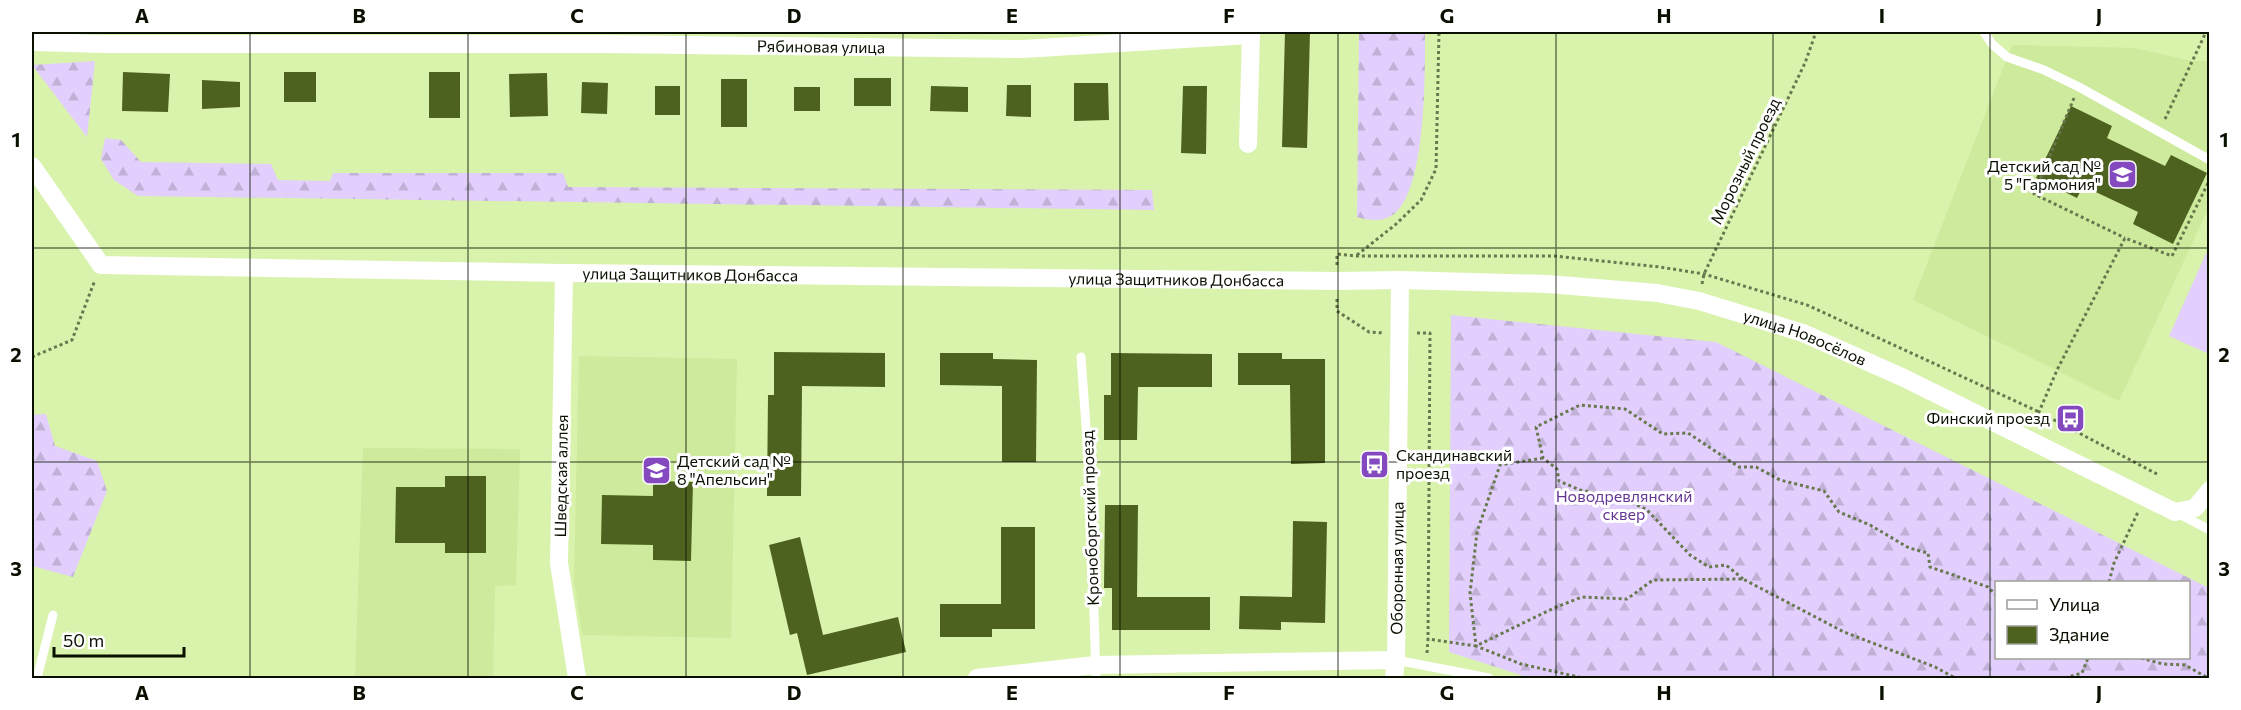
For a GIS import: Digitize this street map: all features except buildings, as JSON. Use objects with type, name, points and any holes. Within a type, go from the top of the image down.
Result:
[{"type":"street","name":"Рябиновая улица","points":[[32,42],[105,44],[607,38],[1023,40],[1250,33]]},
{"type":"street","points":[[1248,144],[1250,33]]},
{"type":"street","points":[[32,166],[101,265]]},
{"type":"street","name":"улица Защитников Донбасса","points":[[101,265],[564,273],[1400,280]]},
{"type":"street","name":"Шведская аллея","points":[[564,273],[560,563],[577,678]]},
{"type":"street","name":"улица Новосёлов","points":[[1400,280],[1548,284],[1657,293],[1699,300],[1803,333],[1904,378],[2175,512]]},
{"type":"street","name":"Оборонная улица","points":[[1394,678],[1400,280]]},
{"type":"street","points":[[2175,512],[2195,508],[2210,490]]},
{"type":"street","points":[[977,678],[1096,671],[1396,660]]},
{"type":"lane","points":[[1984,32],[1992,44],[2007,57],[2044,70],[2079,87],[2210,160]]},
{"type":"lane","name":"Кроноборгский проезд","points":[[1081,357],[1090,481],[1096,671]]},
{"type":"lane","points":[[2175,512],[2210,530]]},
{"type":"lane","points":[[37,678],[53,615]]},
{"type":"lane","points":[[1396,660],[1489,678]]},
{"type":"path","points":[[1356,256],[1395,225],[1421,200],[1436,169],[1439,32]]},
{"type":"path","name":"Морозный проезд","points":[[1699,300],[1704,274],[1805,63],[1815,32]]},
{"type":"path","points":[[2159,133],[2206,32]]},
{"type":"path","points":[[2079,87],[2034,194],[2125,238],[2172,256],[2210,179]]},
{"type":"path","points":[[2039,412],[2057,370],[2125,238]]},
{"type":"path","points":[[1427,665],[1430,333],[1369,332],[1336,311],[1337,254],[1356,256],[1554,256],[1704,274],[1807,304],[2039,412],[2157,474]]},
{"type":"path","points":[[32,357],[72,340],[101,265]]},
{"type":"path","points":[[1954,678],[1935,667],[1844,632],[1743,579],[1726,565],[1709,567],[1690,555],[1646,508],[1620,498],[1580,490],[1558,481],[1557,469],[1542,458],[1536,427],[1580,405],[1624,409],[1663,434],[1688,433],[1739,467],[1756,467],[1780,480],[1824,491],[1839,512],[1870,525],[1909,548],[1928,553],[1930,567],[1988,587],[1995,594]]},
{"type":"path","points":[[1476,646],[1470,593],[1478,532],[1500,465],[1542,458]]},
{"type":"path","points":[[2109,581],[2114,563],[2146,496]]},
{"type":"path","points":[[1476,646],[1582,597],[1628,599],[1653,580],[1743,579]]},
{"type":"path","points":[[1428,639],[1476,646],[1521,664],[1583,678]]},
{"type":"path","points":[[2065,678],[2082,673],[2087,659]]},
{"type":"path","points":[[2147,659],[2163,664],[2185,666],[2208,678]]},
{"type":"shaded area","points":[[2012,45],[2134,48],[2192,61],[2209,61],[2209,207],[2119,401],[1913,300]]},
{"type":"shaded area","name":"Детский сад № 8 \"Апельсин\"","points":[[579,356],[737,359],[731,638],[582,635],[574,580]]},
{"type":"shaded area","points":[[363,448],[520,449],[516,585],[495,586],[493,678],[355,678]]},
{"type":"green space","points":[[1359,32],[1425,32],[1424,103],[1417,161],[1411,186],[1401,206],[1389,217],[1378,220],[1357,217]]},
{"type":"green space","points":[[95,61],[87,137],[32,65]]},
{"type":"green space","points":[[105,138],[121,140],[141,162],[271,164],[278,180],[330,181],[333,173],[563,173],[568,187],[1152,190],[1154,210],[138,196],[114,180],[101,159]]},
{"type":"green space","points":[[2209,247],[2209,354],[2169,336]]},
{"type":"green space","name":"Новодревлянский сквер","points":[[1451,315],[1716,342],[2209,588],[2209,678],[1530,678],[1449,652]]},
{"type":"green space","points":[[46,414],[55,446],[97,461],[107,491],[73,577],[32,566],[32,415]]},
{"type":"place","name":"Детский сад № 5 \"Гармония\"","points":[[2122,175]]},
{"type":"place","name":"Финский проезд","points":[[2071,418]]},
{"type":"place","name":"Скандинавский проезд","points":[[1375,464]]},
{"type":"place","name":"Детский сад № 8 \"Апельсин\"","points":[[656,470]]}]
